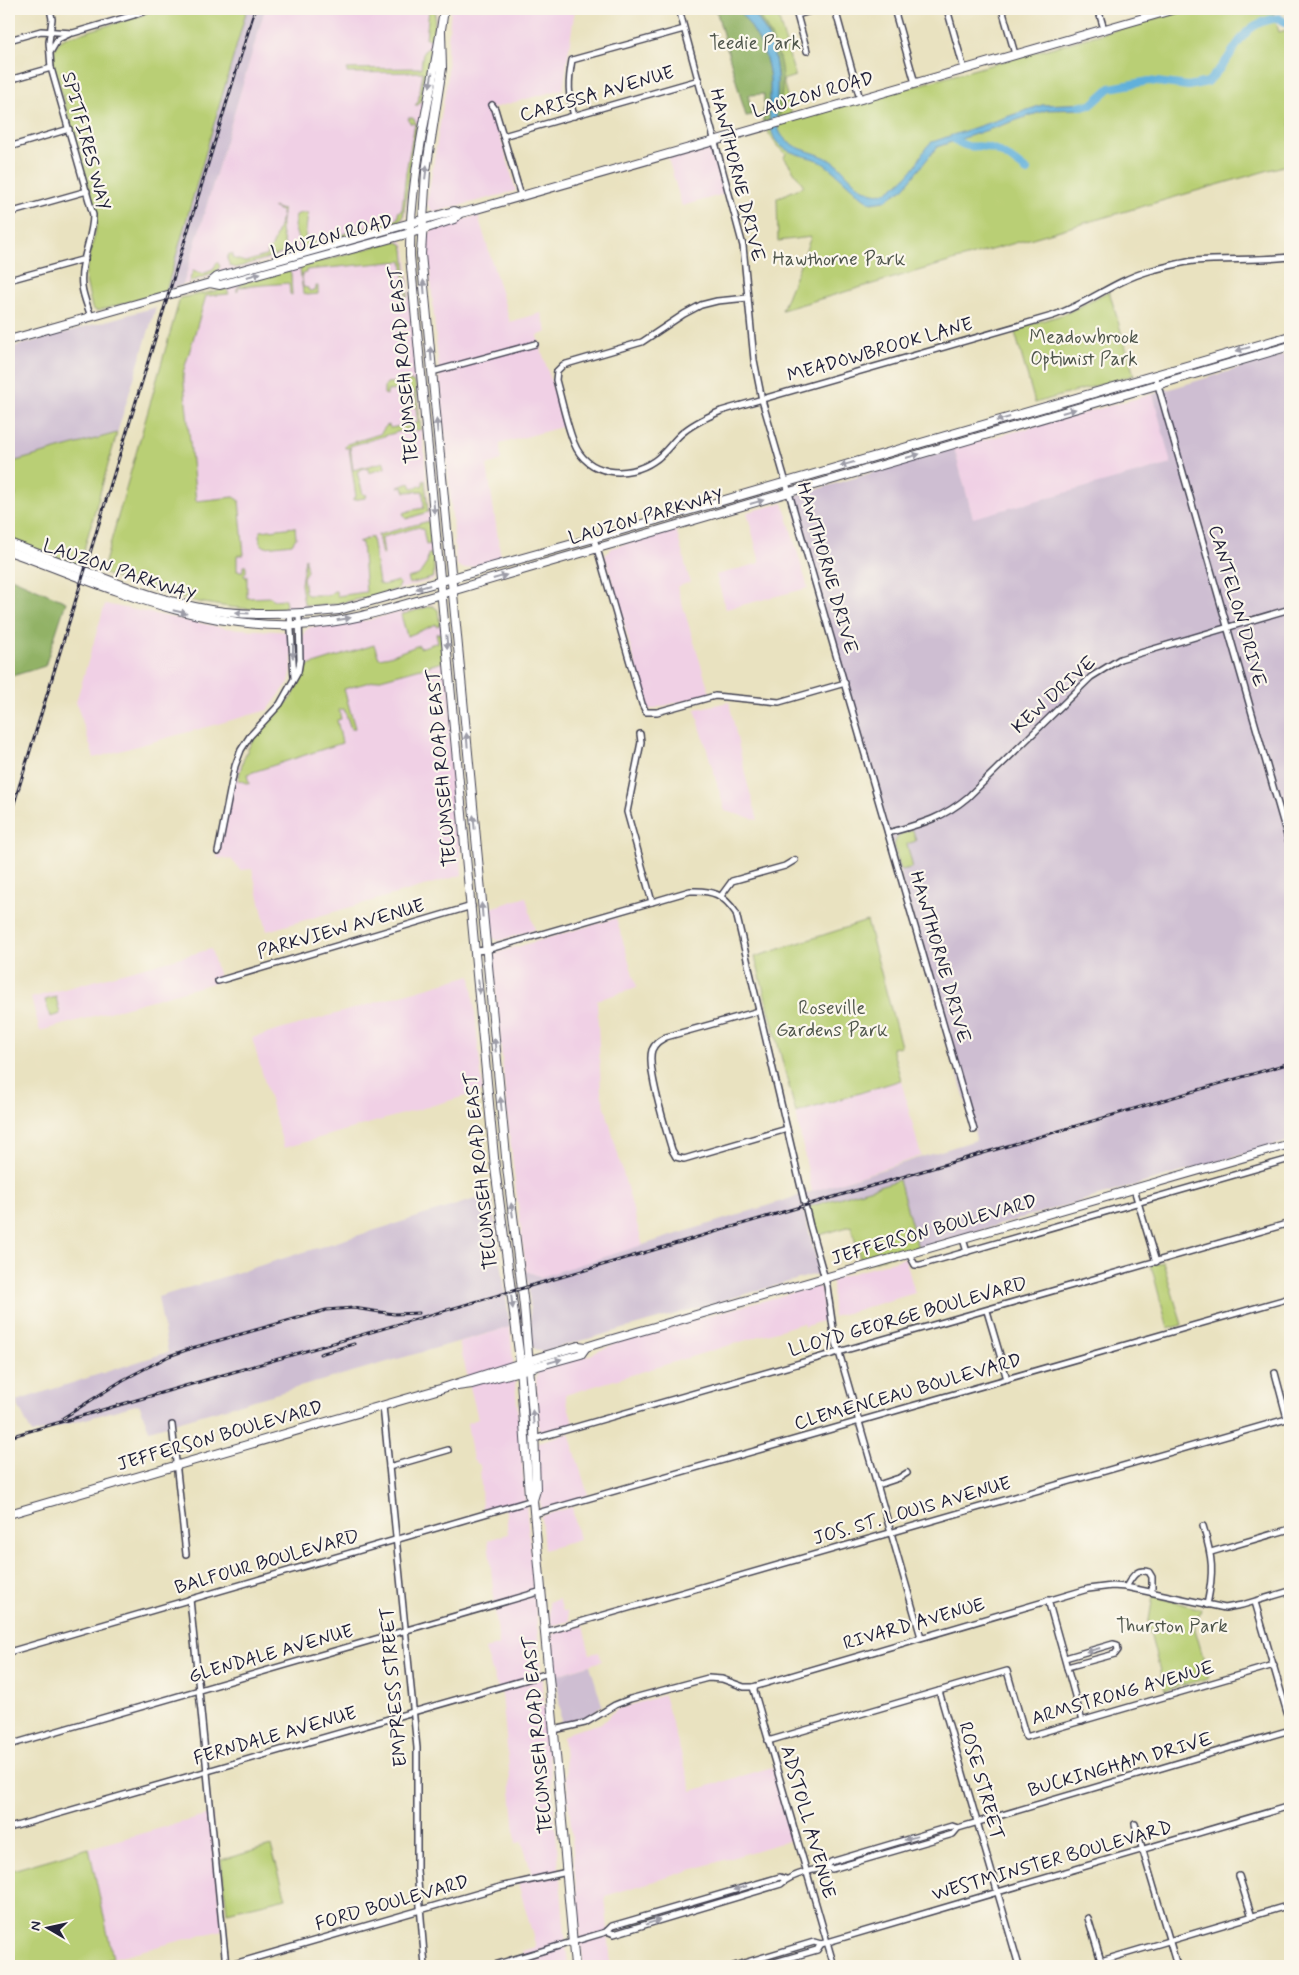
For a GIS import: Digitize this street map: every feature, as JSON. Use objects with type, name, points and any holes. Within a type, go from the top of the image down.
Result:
[{"type":"main road","name":"TECUMSEH ROAD EAST","points":[[444,9],[417,162],[410,228],[410,256],[495,1168],[520,1367],[529,1495],[533,1500]]},
{"type":"main road","name":"LAUZON ROAD","points":[[410,228],[422,230],[454,219],[460,213],[1175,9]]},
{"type":"main road","name":"TECUMSEH ROAD EAST","points":[[441,32],[442,68],[426,171],[421,254],[507,1167],[530,1369],[536,1490],[533,1500],[534,1514],[575,1966]]},
{"type":"main road","name":"LAUZON ROAD","points":[[9,340],[210,283],[220,285],[410,228],[422,220],[454,211],[460,213]]},
{"type":"main road","name":"LAUZON PARKWAY","points":[[9,543],[148,595],[177,603],[224,612],[299,614],[339,610],[362,605],[1290,336]]},
{"type":"main road","name":"LAUZON PARKWAY","points":[[9,550],[177,611],[222,620],[295,625],[362,616],[1290,346]]},
{"type":"main road","name":"JEFFERSON BOULEVARD","points":[[9,1514],[440,1389],[472,1384],[520,1367],[529,1360],[578,1346],[586,1347],[1290,1144]]},
{"type":"main road","name":"JEFFERSON BOULEVARD","points":[[520,1367],[530,1369],[581,1354],[586,1347]]},
{"type":"street","name":"SPITFIRES WAY","points":[[50,9],[52,19],[49,58],[51,68],[93,215],[93,228],[85,259],[82,286],[91,317]]},
{"type":"street","points":[[49,58],[52,47],[58,39],[150,9]]},
{"type":"street","name":"HAWTHORNE DRIVE","points":[[679,9],[743,246],[754,360],[762,400],[974,1130]]},
{"type":"street","points":[[807,52],[797,15],[817,9]]},
{"type":"street","points":[[835,9],[860,98]]},
{"type":"street","points":[[894,9],[915,83]]},
{"type":"street","points":[[947,9],[964,69]]},
{"type":"street","points":[[1002,9],[1014,54]]},
{"type":"street","points":[[1098,9],[1104,29]]},
{"type":"street","points":[[574,116],[568,96],[568,82],[572,60],[684,29]]},
{"type":"street","points":[[9,40],[50,30],[73,33]]},
{"type":"street","points":[[9,80],[51,68]]},
{"type":"street","name":"CARISSA AVENUE","points":[[503,136],[699,80]]},
{"type":"street","points":[[492,105],[495,109],[520,196]]},
{"type":"street","points":[[9,146],[69,129]]},
{"type":"street","points":[[9,213],[87,191]]},
{"type":"street","name":"MEADOWBROOK LANE","points":[[748,298],[717,301],[701,305],[642,342],[563,365],[557,371],[556,380],[574,444],[582,457],[594,466],[611,473],[624,473],[642,468],[656,461],[681,434],[703,419],[721,411],[1052,316],[1081,305],[1111,286],[1147,271],[1192,262],[1290,257]]},
{"type":"street","points":[[9,280],[85,259]]},
{"type":"street","points":[[432,372],[535,344]]},
{"type":"street","name":"CANTELON DRIVE","points":[[1155,375],[1290,846]]},
{"type":"street","points":[[594,538],[642,704],[646,712],[657,712],[715,696],[779,702],[844,683]]},
{"type":"street","name":"KEW DRIVE","points":[[888,833],[919,824],[952,811],[1087,680],[1105,666],[1120,659],[1290,609]]},
{"type":"street","points":[[218,852],[241,750],[250,736],[280,704],[298,672],[300,660],[295,625],[290,614]]},
{"type":"street","points":[[295,625],[299,614]]},
{"type":"street","points":[[640,734],[641,742],[627,812],[652,902]]},
{"type":"street","points":[[721,896],[732,882],[785,866],[795,860]]},
{"type":"street","points":[[476,951],[486,950],[690,891],[706,890],[721,896],[730,903],[736,913],[810,1226],[825,1279],[830,1315],[921,1637]]},
{"type":"street","name":"PARKVIEW AVENUE","points":[[218,981],[472,906]]},
{"type":"street","points":[[759,1011],[657,1042],[651,1052],[655,1089],[672,1150],[676,1157],[684,1159],[787,1129]]},
{"type":"street","points":[[909,1254],[915,1265],[920,1265],[1290,1159]]},
{"type":"street","points":[[1134,1189],[1156,1262]]},
{"type":"street","name":"LLOYD GEORGE BOULEVARD","points":[[534,1439],[1290,1223]]},
{"type":"street","points":[[963,1239],[968,1252]]},
{"type":"street","name":"CLEMENCEAU BOULEVARD","points":[[534,1514],[1290,1298]]},
{"type":"street","points":[[987,1310],[1007,1379]]},
{"type":"street","name":"JOS. ST. LOUIS AVENUE","points":[[545,1632],[1289,1418],[1275,1373]]},
{"type":"street","name":"EMPRESS STREET","points":[[383,1406],[417,1748],[417,1870],[425,1966]]},
{"type":"street","points":[[172,1425],[186,1554]]},
{"type":"street","points":[[389,1467],[448,1450]]},
{"type":"street","points":[[878,1485],[899,1478],[907,1473]]},
{"type":"street","name":"BALFOUR BOULEVARD","points":[[9,1652],[533,1500]]},
{"type":"street","points":[[1203,1526],[1211,1552],[1212,1569],[1207,1605]]},
{"type":"street","points":[[1211,1552],[1290,1529]]},
{"type":"street","points":[[1126,1587],[1133,1574],[1144,1570],[1149,1572],[1152,1577],[1152,1591]]},
{"type":"street","name":"RIVARD AVENUE","points":[[752,1687],[1088,1589],[1112,1586],[1126,1587],[1226,1608],[1290,1592]]},
{"type":"street","name":"GLENDALE AVENUE","points":[[9,1745],[542,1591]]},
{"type":"street","points":[[190,1599],[226,1966]]},
{"type":"street","points":[[1048,1600],[1082,1720]]},
{"type":"street","points":[[1255,1602],[1290,1722]]},
{"type":"street","points":[[1065,1658],[1113,1644],[1117,1645],[1118,1650],[1115,1654],[1067,1667]]},
{"type":"street","name":"ARMSTRONG AVENUE","points":[[768,1741],[1007,1671],[1026,1737],[1274,1665]]},
{"type":"street","name":"FERNDALE AVENUE","points":[[9,1828],[549,1673]]},
{"type":"street","points":[[554,1730],[584,1723],[615,1705],[630,1699],[708,1678],[722,1679],[744,1687],[752,1687]]},
{"type":"street","name":"ADSTOLL AVENUE","points":[[752,1687],[834,1966]]},
{"type":"street","name":"ROSE STREET","points":[[939,1691],[1019,1966]]},
{"type":"street","name":"BUCKINGHAM DRIVE","points":[[491,1966],[607,1931],[612,1926],[770,1879],[786,1878],[807,1873],[826,1867],[830,1862],[849,1856],[952,1826],[958,1828],[977,1823],[1290,1730]]},
{"type":"street","name":"WESTMINSTER BOULEVARD","points":[[734,1966],[814,1942],[821,1944],[828,1942],[1290,1806]]},
{"type":"street","points":[[1135,1824],[1177,1966]]},
{"type":"street","name":"FORD BOULEVARD","points":[[226,1966],[525,1880],[567,1872]]},
{"type":"street","points":[[1239,1876],[1252,1917]]},
{"type":"street","points":[[1084,1966],[1290,1905]]},
{"type":"street","points":[[1088,1918],[1101,1961]]},
{"type":"street","name":"WESTMINSTER BOULEVARD","points":[[762,1966],[817,1950],[821,1944]]},
{"type":"street","points":[[9,1949],[10,1966]]},
{"type":"shaded area","points":[[246,9],[265,9],[183,285],[166,291]]},
{"type":"shaded area","points":[[265,9],[438,9],[409,179],[405,218],[400,224],[183,285]]},
{"type":"shaded area","points":[[451,9],[575,9],[563,89],[493,108],[494,118],[516,191],[435,212],[430,209],[427,203],[448,75],[447,52]]},
{"type":"shaded area","points":[[710,147],[724,194],[682,206],[668,158]]},
{"type":"shaded area","points":[[478,215],[510,322],[541,313],[547,332],[537,336],[565,426],[500,444],[501,460],[487,465],[501,558],[465,569],[458,566],[456,560],[427,239],[430,232],[436,228]]},
{"type":"shaded area","points":[[395,240],[402,241],[406,248],[435,576],[433,580],[347,604],[315,609],[284,608],[286,606],[285,599],[272,600],[271,597],[247,598],[243,571],[237,571],[237,555],[244,555],[239,500],[234,497],[196,501],[183,373],[206,295],[229,294],[227,289],[221,287]]},
{"type":"shaded area","points":[[156,307],[117,433],[9,463],[9,348]]},
{"type":"shaded area","points":[[1290,353],[1290,1141],[918,1248],[898,1180],[803,1209],[820,1273],[542,1352],[535,1349],[532,1345],[526,1271],[541,1277],[976,1140],[791,497],[954,448],[973,518],[1171,464],[1153,394]]},
{"type":"shaded area","points":[[1153,394],[1172,464],[973,519],[954,448]]},
{"type":"shaded area","points":[[783,503],[808,588],[726,609],[716,575],[760,563],[747,512]]},
{"type":"shaded area","points":[[676,529],[690,582],[677,587],[710,694],[648,710],[605,556],[611,548]]},
{"type":"shaded area","points":[[105,604],[225,628],[292,632],[292,669],[289,682],[268,710],[94,758],[76,702]]},
{"type":"shaded area","points":[[432,604],[438,609],[451,660],[462,875],[267,931],[252,869],[240,870],[231,859],[217,858],[235,766],[240,766],[248,746],[257,733],[284,706],[297,684],[302,674],[303,636],[305,631],[310,627],[368,620]]},
{"type":"shaded area","points":[[729,702],[747,782],[758,820],[725,811],[695,709]]},
{"type":"shaded area","points":[[526,897],[535,930],[498,941],[491,936],[488,909]]},
{"type":"shaded area","points":[[616,918],[637,988],[597,1000],[601,1092],[643,1246],[541,1277],[526,1271],[507,1115],[493,959],[496,953]]},
{"type":"shaded area","points":[[211,949],[220,981],[40,1031],[31,998]]},
{"type":"shaded area","points":[[471,975],[483,1091],[284,1148],[252,1038]]},
{"type":"shaded area","points":[[901,1080],[921,1156],[812,1192],[796,1113]]},
{"type":"shaded area","points":[[492,1194],[510,1327],[149,1430],[139,1404],[32,1434],[16,1401],[168,1352],[158,1297]]},
{"type":"shaded area","points":[[905,1258],[915,1293],[833,1317],[832,1279]]},
{"type":"shaded area","points":[[817,1286],[821,1289],[825,1320],[804,1327],[803,1323],[565,1395],[574,1426],[539,1436],[536,1378],[539,1370],[590,1355],[629,1337]]},
{"type":"shaded area","points":[[510,1327],[568,1966],[527,1966],[522,1951],[536,1947],[517,1879],[532,1874],[522,1842],[516,1843],[502,1694],[496,1684],[485,1649],[499,1645],[488,1540],[508,1534],[505,1504],[482,1509],[480,1465],[473,1460],[467,1423],[478,1419],[459,1342]]},
{"type":"shaded area","points":[[569,1433],[588,1495],[541,1510],[538,1478],[538,1442]]},
{"type":"shaded area","points":[[572,1507],[579,1540],[544,1550],[541,1516]]},
{"type":"shaded area","points":[[559,1599],[563,1611],[567,1611],[570,1621],[551,1626],[549,1602]]},
{"type":"shaded area","points":[[583,1626],[590,1654],[599,1652],[602,1661],[557,1675],[552,1634]]},
{"type":"shaded area","points":[[590,1665],[602,1705],[589,1716],[567,1724],[561,1723],[557,1675]]},
{"type":"shaded area","points":[[664,1695],[692,1791],[772,1767],[794,1839],[605,1896],[611,1966],[583,1966],[563,1737],[570,1732],[602,1723],[617,1709]]},
{"type":"shaded area","points":[[212,1814],[222,1930],[113,1958],[89,1848]]},
{"type":"green space","points":[[155,9],[247,9],[166,291],[97,311],[92,308],[85,276],[97,224],[94,204],[53,64],[54,53],[58,43],[65,38],[143,15]]},
{"type":"green space","points":[[429,9],[436,9],[433,39],[426,39]]},
{"type":"green space","name":"Teedie Park","points":[[716,9],[776,9],[795,76],[783,80],[792,116],[776,118],[763,123],[764,94],[748,95],[752,115],[746,116]]},
{"type":"green space","points":[[716,9],[737,9],[755,33],[767,60],[769,70],[771,120],[763,123],[764,94],[748,95],[752,115],[746,116]]},
{"type":"green space","points":[[749,9],[754,9],[765,25],[777,50],[782,83],[780,117],[776,118],[775,115],[777,71],[772,48],[763,27]]},
{"type":"green space","name":"Hawthorne Park","points":[[1190,9],[1272,9],[1279,32],[1290,29],[1290,164],[782,310],[811,237],[778,241],[777,198],[804,186],[784,157],[786,154],[777,146],[765,128]]},
{"type":"green space","points":[[428,48],[431,51],[421,101],[418,105],[415,105],[418,102],[423,72],[347,73],[347,69],[421,68],[423,52]]},
{"type":"green space","points":[[408,118],[413,118],[417,124],[403,218],[396,224],[302,248],[294,226],[296,215],[301,213],[308,213],[305,240],[316,242],[398,218],[398,212],[402,210],[406,172],[415,124],[410,123]]},
{"type":"green space","points":[[273,207],[283,210],[281,231],[285,246],[284,253],[236,268],[230,266],[227,259],[229,254],[233,254],[232,258],[245,262],[268,255],[267,252],[272,247],[282,217],[281,211]]},
{"type":"green space","points":[[395,241],[402,244],[404,249],[408,295],[406,299],[403,299],[406,297],[402,261],[306,270],[306,273],[302,274],[303,287],[308,288],[309,291],[316,290],[316,286],[318,286],[318,294],[307,295],[303,293],[300,269],[303,266]]},
{"type":"green space","points":[[217,262],[220,266],[216,273],[189,282],[193,271],[202,274],[213,270]]},
{"type":"green space","points":[[290,271],[291,274],[292,295],[290,294],[289,283],[239,287],[237,292],[237,288],[242,283]]},
{"type":"green space","points":[[227,289],[229,294],[206,296],[183,373],[196,501],[234,497],[239,500],[244,555],[237,555],[237,571],[243,571],[243,566],[246,566],[244,575],[245,577],[247,576],[247,598],[271,597],[273,600],[285,599],[286,606],[279,610],[213,605],[157,592],[102,573],[180,298]]},
{"type":"green space","name":"Meadowbrook Optimist Park","points":[[1109,291],[1134,375],[1035,403],[1014,329],[1065,314]]},
{"type":"green space","points":[[412,381],[416,386],[421,429],[416,431],[415,427],[350,446],[353,470],[384,462],[385,468],[369,473],[368,469],[364,468],[357,472],[363,494],[367,495],[365,498],[353,500],[356,497],[349,448],[345,447],[347,444],[380,434],[389,425],[390,428],[418,423],[414,392],[411,393],[410,389],[387,391],[387,395],[384,394],[384,387],[387,383]]},
{"type":"green space","points":[[117,433],[85,546],[82,567],[9,540],[9,497],[16,496],[9,463]]},
{"type":"green space","points":[[425,480],[428,512],[406,519],[403,513],[424,508],[423,491],[405,492],[403,487],[398,487],[410,483],[412,488],[423,485]]},
{"type":"green space","points":[[429,521],[431,544],[426,545],[423,529],[419,527],[383,537],[384,555],[382,555],[378,535]]},
{"type":"green space","points":[[295,527],[296,538],[292,544],[265,547],[260,543],[259,535],[261,531]]},
{"type":"green space","points":[[372,537],[379,583],[383,585],[398,581],[400,584],[398,589],[335,604],[311,606],[304,604],[301,584],[305,558],[307,571],[303,577],[307,595],[329,595],[334,591],[336,591],[337,596],[366,592],[362,543],[358,542]]},
{"type":"green space","points":[[428,554],[433,554],[434,573],[432,578],[409,584],[407,578],[419,575],[427,563]]},
{"type":"green space","points":[[9,577],[66,602],[45,666],[9,677]]},
{"type":"green space","points":[[430,606],[438,610],[440,625],[436,626],[436,624],[407,636],[401,615]]},
{"type":"green space","points":[[441,633],[443,662],[344,689],[355,728],[351,729],[344,709],[339,710],[341,719],[337,720],[342,743],[247,774],[249,784],[238,780],[250,745],[260,731],[290,699],[301,679],[304,667],[374,645],[379,658],[390,656],[419,645],[420,648],[438,642],[436,634]]},
{"type":"green space","points":[[913,830],[916,841],[907,844],[912,864],[911,868],[901,870],[895,850],[896,840],[904,833]]},
{"type":"green space","name":"Roseville Gardens Park","points":[[867,921],[901,1046],[892,1048],[901,1080],[796,1113],[755,957]]},
{"type":"green space","points":[[56,997],[60,1014],[50,1017],[45,1000]]},
{"type":"green space","points":[[899,1180],[918,1248],[862,1265],[851,1226],[816,1236],[808,1207]]},
{"type":"green space","points":[[1163,1262],[1182,1325],[1168,1329],[1151,1265]]},
{"type":"green space","name":"Thurston Park","points":[[1153,1596],[1201,1609],[1195,1629],[1209,1678],[1165,1690],[1148,1626]]},
{"type":"green space","points":[[271,1846],[286,1898],[227,1912],[221,1860]]},
{"type":"green space","points":[[89,1848],[113,1958],[87,1966],[15,1966],[9,1904],[9,1871]]},
{"type":"green space","points":[[660,1914],[661,1918],[612,1931],[613,1928]]},
{"type":"green space","points":[[814,1944],[815,1949],[755,1966],[742,1966]]},
{"type":"water","points":[[737,9],[749,9],[757,17],[772,48],[777,70],[777,121],[783,137],[794,146],[832,161],[858,185],[870,192],[887,192],[902,181],[932,142],[1042,105],[1087,103],[1088,109],[1047,110],[937,147],[904,188],[885,201],[871,203],[837,174],[817,160],[785,149],[776,141],[770,120],[770,80],[767,60],[755,33]]},
{"type":"waterway","points":[[1079,106],[1091,105],[1110,88],[1149,81],[1188,86],[1208,82],[1226,61],[1241,38],[1252,27],[1259,23],[1279,18],[1290,26]]},
{"type":"waterway","points":[[954,139],[965,145],[991,148],[1001,152],[1027,171]]},
{"type":"railway","points":[[9,820],[255,9]]},
{"type":"railway","points":[[9,1437],[1290,1063]]},
{"type":"railway","points":[[63,1418],[123,1380],[169,1356],[192,1348],[326,1310],[353,1308],[394,1314],[419,1313]]},
{"type":"railway","points":[[320,1354],[354,1344]]}]
